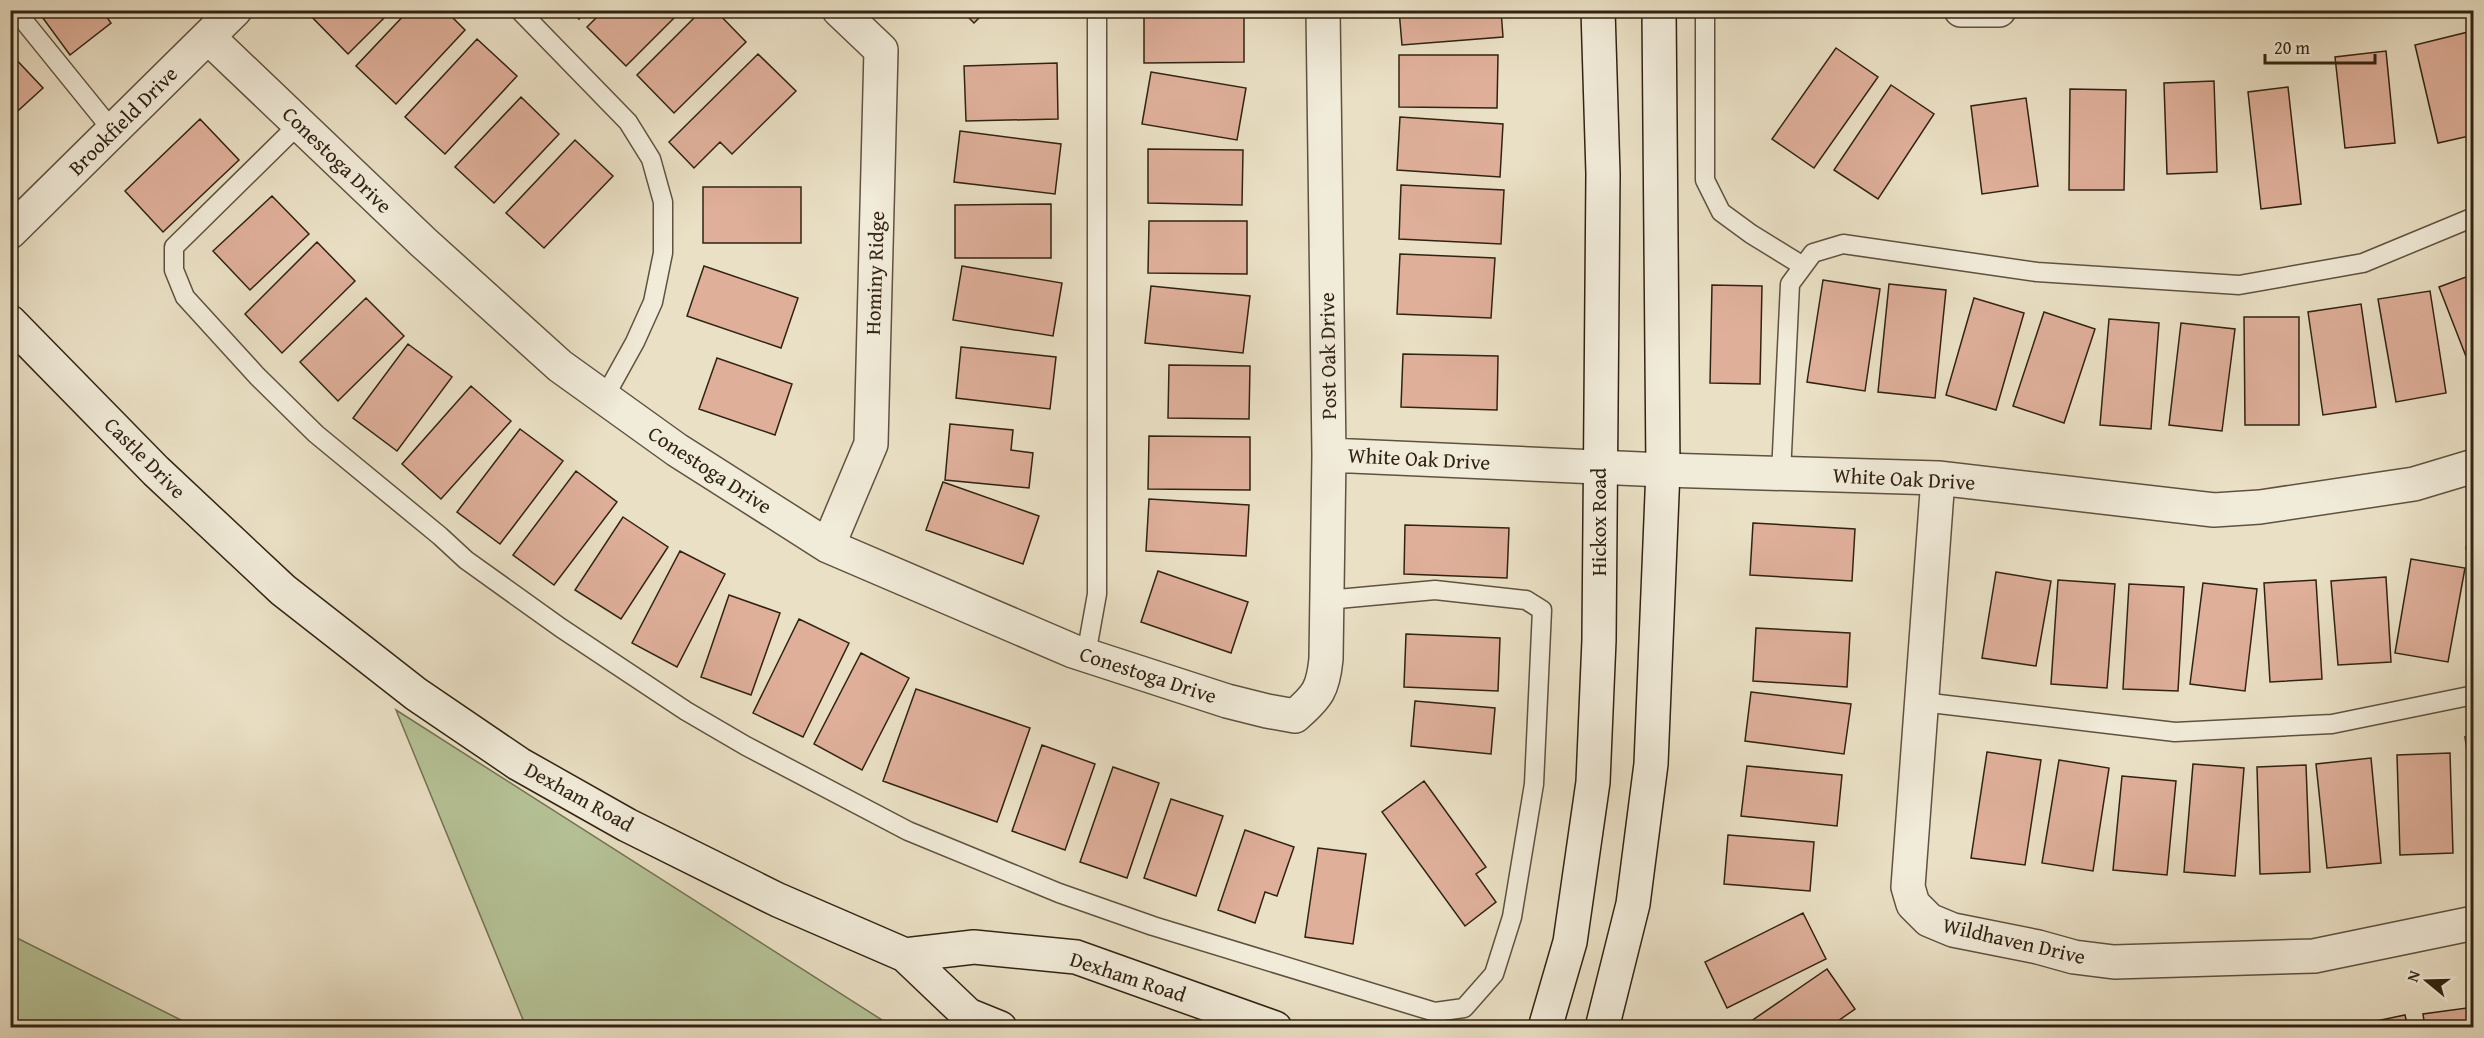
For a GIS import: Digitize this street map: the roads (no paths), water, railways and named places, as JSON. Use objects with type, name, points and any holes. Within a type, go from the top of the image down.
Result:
[{"type":"street","name":"Brookfield Drive","points":[[10,232],[235,10]]},
{"type":"street","name":"Hominy Ridge","points":[[828,546],[871,444],[881,50],[839,10]]},
{"type":"street","name":"Post Oak Drive","points":[[1315,699],[1324,682],[1329,455],[1323,10]]},
{"type":"street","name":"Hickox Road","points":[[1545,1028],[1570,942],[1593,782],[1599,640],[1603,174],[1598,10]]},
{"type":"street","points":[[1602,1028],[1633,904],[1651,764],[1663,470],[1659,10]]},
{"type":"street","points":[[1961,10],[1998,10]]},
{"type":"street","name":"Conestoga Drive","points":[[208,37],[423,242],[560,366],[677,450],[828,546],[1086,655],[1227,701],[1295,716],[1315,699]]},
{"type":"street","name":"Castle Drive","points":[[10,322],[156,471],[283,590]]},
{"type":"street","name":"White Oak Drive","points":[[1329,455],[1663,470],[1938,478],[2214,510],[2260,507],[2414,484],[2474,466]]},
{"type":"street","name":"Wildhaven Drive","points":[[1938,478],[1908,887],[1913,904],[1929,920],[1953,930],[2038,947],[2074,957],[2114,962],[2314,956],[2474,923]]},
{"type":"street","name":"Dexham Road","points":[[283,590],[416,693],[519,764],[627,825],[777,900],[905,955],[968,1015],[1000,1028]]},
{"type":"street","name":"Dexham Road","points":[[905,955],[974,948],[1076,957],[1275,1028]]},
{"type":"lane","points":[[15,10],[113,131]]},
{"type":"lane","points":[[519,10],[628,122],[651,159],[663,202],[663,253],[653,302],[635,342],[604,398]]},
{"type":"lane","points":[[1086,655],[1097,594],[1097,10]]},
{"type":"lane","points":[[1705,10],[1705,180],[1721,212],[1751,234],[1803,266]]},
{"type":"lane","points":[[299,124],[174,247],[174,270],[177,279],[185,297],[209,325],[316,434],[466,560],[561,628],[686,711],[746,746],[908,831],[1059,893],[1153,926],[1435,1012],[1464,1008],[1494,974],[1512,916],[1534,784],[1542,610],[1526,600],[1435,590],[1327,600]]},
{"type":"lane","points":[[1781,474],[1790,284],[1813,253],[1842,244],[2037,272],[2239,285],[2362,262],[2474,217]]},
{"type":"lane","points":[[1922,702],[2175,732],[2332,724],[2474,695]]}]
